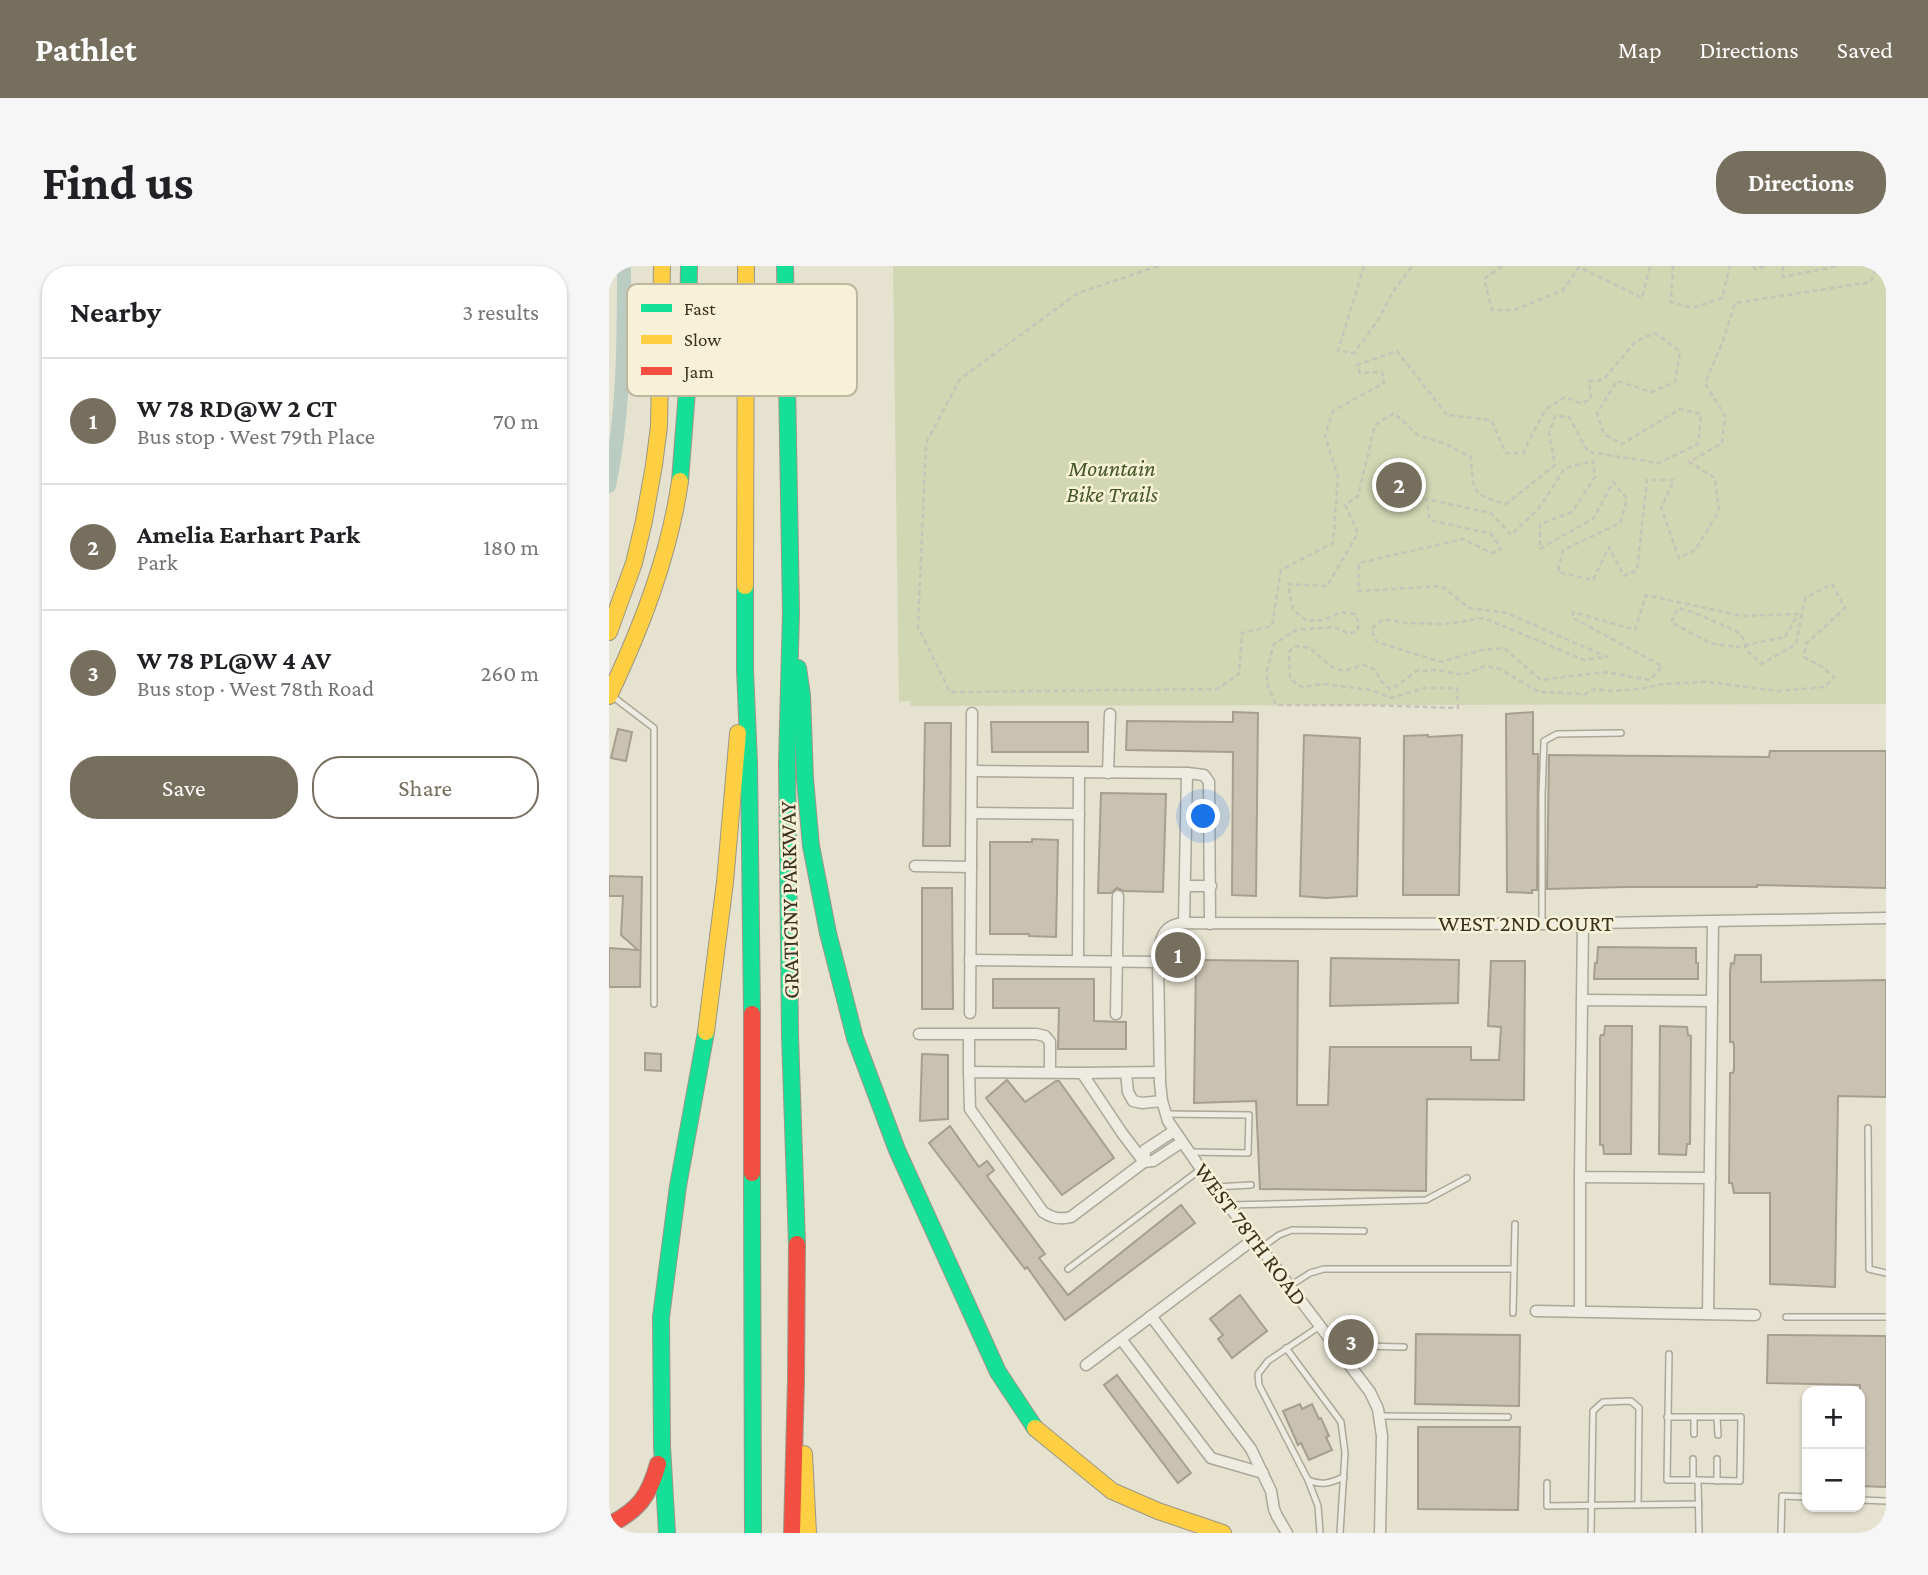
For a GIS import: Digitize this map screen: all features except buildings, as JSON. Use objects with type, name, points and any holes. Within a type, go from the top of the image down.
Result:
[{"type":"main road","points":[[661,266],[661,284]]},
{"type":"main road","points":[[689,266],[689,284]]},
{"type":"main road","name":"GRATIGNY PARKWAY","points":[[746,266],[746,284]]},
{"type":"main road","name":"GRATIGNY PARKWAY","points":[[785,266],[785,284]]},
{"type":"main road","points":[[609,632],[633,563],[644,521],[659,426],[659,396]]},
{"type":"main road","points":[[609,695],[643,618],[659,573],[674,515],[687,396]]},
{"type":"main road","name":"GRATIGNY PARKWAY","points":[[746,396],[745,669],[752,947],[754,1533]]},
{"type":"main road","name":"GRATIGNY PARKWAY","points":[[787,396],[790,1035],[797,1212],[796,1380],[800,1510],[792,1533]]},
{"type":"main road","points":[[790,612],[802,695],[811,846],[828,933],[856,1038],[897,1150],[998,1372],[1032,1424],[1112,1491],[1158,1511],[1223,1533]]},
{"type":"main road","points":[[667,1533],[662,1446],[661,1317],[678,1186],[710,1011],[745,669]]},
{"type":"main road","points":[[609,1525],[639,1508],[653,1484],[662,1446]]},
{"type":"main road","points":[[800,1510],[808,1533]]},
{"type":"street","points":[[970,1013],[972,713]]},
{"type":"street","points":[[1108,772],[1110,714]]},
{"type":"street","points":[[972,771],[1187,772],[1204,775],[1209,782],[1210,924]]},
{"type":"street","points":[[1078,960],[1079,772]]},
{"type":"street","points":[[1184,923],[1187,772]]},
{"type":"street","points":[[972,813],[1079,814]]},
{"type":"street","points":[[915,866],[971,867]]},
{"type":"street","points":[[1185,886],[1211,886]]},
{"type":"street","points":[[1117,1014],[1118,896]]},
{"type":"street","name":"WEST 2ND COURT","points":[[1167,929],[1172,925],[1184,923],[1542,924],[1886,918]]},
{"type":"street","points":[[1580,1311],[1583,922]]},
{"type":"street","points":[[1708,1314],[1713,922]]},
{"type":"street","name":"WEST 78TH ROAD","points":[[1167,929],[1160,945],[1158,962],[1160,1072],[1165,1114],[1201,1169],[1370,1392],[1380,1416],[1383,1436],[1380,1533]]},
{"type":"street","points":[[970,960],[1158,962]]},
{"type":"street","points":[[1582,1000],[1712,1001]]},
{"type":"street","points":[[919,1034],[1045,1036],[1050,1042],[1050,1072]]},
{"type":"street","points":[[968,1034],[970,1109],[1043,1212],[1051,1217],[1071,1217],[1144,1161],[1153,1161],[1182,1142]]},
{"type":"street","points":[[969,1072],[1160,1072]]},
{"type":"street","points":[[1081,1073],[1144,1161]]},
{"type":"street","points":[[1126,1073],[1128,1092],[1133,1101],[1162,1101]]},
{"type":"street","points":[[1144,1161],[1145,1150],[1173,1130]]},
{"type":"street","points":[[1580,1177],[1710,1178]]},
{"type":"street","points":[[1086,1365],[1151,1316],[1258,1243]]},
{"type":"street","points":[[1536,1311],[1755,1315]]},
{"type":"street","points":[[1151,1316],[1251,1449],[1271,1491],[1274,1509],[1287,1533]]},
{"type":"street","points":[[1121,1339],[1211,1458],[1263,1473]]},
{"type":"lane","points":[[609,695],[654,728],[654,1004]]},
{"type":"lane","points":[[1542,924],[1544,741],[1557,734],[1621,733]]},
{"type":"lane","points":[[1165,1114],[1249,1115],[1248,1153],[1189,1152]]},
{"type":"lane","points":[[1868,1128],[1869,1269],[1886,1272]]},
{"type":"lane","points":[[1068,1269],[1201,1169]]},
{"type":"lane","points":[[1229,1205],[1426,1200],[1467,1178]]},
{"type":"lane","points":[[1215,1187],[1251,1185]]},
{"type":"lane","points":[[1513,1313],[1515,1224]]},
{"type":"lane","points":[[1258,1243],[1292,1230],[1364,1231]]},
{"type":"lane","points":[[1290,1286],[1310,1273],[1324,1269],[1514,1269]]},
{"type":"lane","points":[[1786,1317],[1886,1317]]},
{"type":"lane","points":[[1320,1326],[1268,1361],[1258,1374],[1259,1385],[1308,1480],[1318,1506],[1320,1533]]},
{"type":"lane","points":[[1339,1350],[1358,1346],[1404,1347]]},
{"type":"lane","points":[[1286,1349],[1341,1422],[1345,1453],[1341,1533]]},
{"type":"lane","points":[[1667,1417],[1741,1417],[1740,1481],[1667,1480],[1667,1417],[1669,1354]]},
{"type":"lane","points":[[1591,1533],[1593,1410],[1603,1402],[1631,1402],[1639,1408],[1638,1505]]},
{"type":"lane","points":[[1380,1416],[1508,1417]]},
{"type":"lane","points":[[1694,1417],[1694,1434]]},
{"type":"lane","points":[[1717,1417],[1717,1435]]},
{"type":"lane","points":[[1693,1459],[1699,1504],[1699,1533]]},
{"type":"lane","points":[[1717,1459],[1717,1480]]},
{"type":"lane","points":[[1308,1480],[1319,1485],[1344,1477]]},
{"type":"lane","points":[[1547,1483],[1547,1506],[1699,1504]]},
{"type":"lane","points":[[1781,1533],[1782,1496],[1802,1497]]},
{"type":"lane","points":[[1865,1500],[1886,1501]]},
{"type":"path","points":[[1158,266],[1078,293],[960,379],[926,443],[918,627],[950,692],[1217,689],[1239,674],[1242,633],[1272,626],[1281,570],[1333,543],[1338,477],[1325,435],[1333,411],[1384,383],[1382,372],[1360,373],[1357,365],[1397,351],[1447,415],[1491,420],[1506,453],[1523,453],[1545,410],[1565,397],[1582,404],[1591,398],[1589,380],[1603,380],[1636,341],[1655,333],[1679,351],[1675,382],[1652,393],[1617,381],[1597,413],[1604,434],[1622,444],[1680,409],[1701,414],[1698,444],[1660,463],[1588,452],[1569,417],[1555,416],[1549,433],[1555,465],[1506,504],[1482,497],[1473,486],[1471,457],[1443,443],[1418,435],[1394,413],[1375,425],[1358,496],[1345,505],[1358,533],[1327,586],[1288,584],[1293,610],[1307,621],[1324,620],[1341,612],[1355,614],[1359,624],[1357,632],[1347,633],[1334,627],[1296,630],[1274,644],[1267,683],[1276,705],[1458,708],[1457,688],[1424,688],[1391,698],[1371,690],[1323,684],[1302,687],[1290,679],[1289,653],[1295,646],[1310,648],[1332,667],[1344,671],[1363,665],[1374,669],[1389,689],[1416,671],[1436,670],[1463,675],[1485,666],[1500,669],[1539,692],[1585,694],[1595,689],[1613,691],[1663,684],[1707,682],[1778,691],[1825,687],[1834,677],[1804,657],[1807,644],[1846,608],[1832,584],[1805,598],[1796,644],[1762,664],[1746,650],[1744,640],[1738,632],[1678,608],[1671,622],[1710,643],[1736,647],[1785,637],[1798,614],[1742,616],[1646,595],[1635,630],[1573,612],[1573,618],[1661,666],[1650,680],[1605,672],[1541,680],[1504,648],[1482,650],[1441,662],[1377,642],[1371,629],[1384,619],[1406,623],[1445,624],[1484,618],[1584,660],[1607,657],[1507,613],[1469,608],[1441,586],[1358,591],[1359,563],[1463,539],[1492,553],[1501,550],[1491,534],[1430,520],[1426,499],[1491,513],[1511,534],[1539,508],[1565,468],[1593,461],[1595,477],[1572,512],[1540,524],[1541,549],[1594,518],[1613,482],[1627,499],[1620,523],[1563,550],[1558,572],[1593,580],[1609,548],[1624,576],[1637,570],[1647,480],[1674,480],[1661,508],[1679,558],[1695,550],[1719,511],[1715,478],[1689,462],[1722,443],[1725,416],[1705,383],[1723,341],[1735,303],[1871,282],[1876,266]]},
{"type":"path","points":[[1364,266],[1338,351],[1354,353],[1412,266]]},
{"type":"path","points":[[1502,266],[1484,279],[1492,310],[1514,310],[1563,290],[1579,267],[1642,298],[1650,266]]},
{"type":"path","points":[[1673,266],[1671,302],[1693,308],[1722,298],[1730,266]]},
{"type":"path","points":[[1753,266],[1755,269],[1766,266]]},
{"type":"path","points":[[1783,266],[1783,277],[1838,266]]},
{"type":"green space","name":"Mountain Bike Trails","points":[[893,266],[1886,266],[1886,704],[911,706],[910,701],[899,702]]},
{"type":"waterway","points":[[609,486],[620,404],[624,266]]},
{"type":"traffic: fast","points":[[689,266],[689,284]]},
{"type":"traffic: fast","points":[[785,266],[785,284]]},
{"type":"traffic: fast","points":[[680,481],[687,396]]},
{"type":"traffic: fast","points":[[787,396],[791,612],[787,764],[790,1035],[797,1244]]},
{"type":"traffic: fast","points":[[745,586],[752,1014]]},
{"type":"traffic: fast","points":[[798,668],[811,846],[828,933],[855,1038],[897,1150],[998,1372],[1035,1428]]},
{"type":"traffic: fast","points":[[667,1533],[662,1446],[661,1317],[678,1186],[706,1032]]},
{"type":"traffic: fast","points":[[752,1173],[753,1533]]},
{"type":"traffic: slow","points":[[662,266],[662,284]]},
{"type":"traffic: slow","points":[[746,266],[746,284]]},
{"type":"traffic: slow","points":[[609,632],[634,563],[644,521],[659,426],[660,396]]},
{"type":"traffic: slow","points":[[745,586],[746,396]]},
{"type":"traffic: slow","points":[[609,696],[652,592],[669,537],[680,481]]},
{"type":"traffic: slow","points":[[706,1032],[725,882],[738,733]]},
{"type":"traffic: slow","points":[[1035,1428],[1112,1491],[1158,1511],[1223,1533]]},
{"type":"traffic: slow","points":[[804,1454],[808,1533]]},
{"type":"traffic: jam","points":[[752,1014],[752,1173]]},
{"type":"traffic: jam","points":[[792,1533],[797,1244]]},
{"type":"traffic: jam","points":[[609,1525],[628,1514],[641,1501],[651,1485],[658,1464]]},
{"type":"place","name":"Amelia Earhart Park","points":[[1399,485]]},
{"type":"place","name":"W 78 RD@W 2 CT","points":[[1178,955]]},
{"type":"place","name":"W 78 PL@W 4 AV","points":[[1351,1342]]}]
